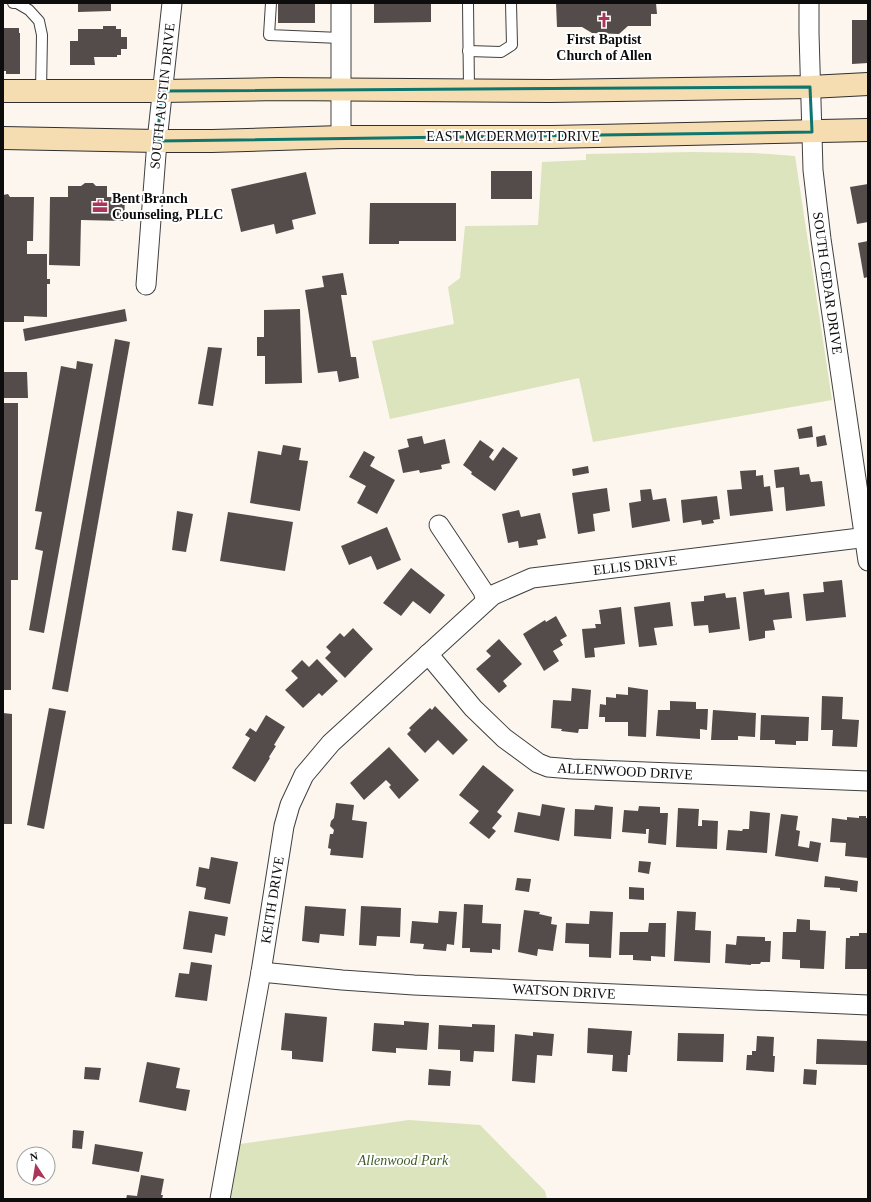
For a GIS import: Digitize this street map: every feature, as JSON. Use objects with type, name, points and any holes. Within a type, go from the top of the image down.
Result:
[{"type":"main road","points":[[3,91],[278,89],[550,90],[810,87],[868,84]]},
{"type":"main road","name":"EAST MCDERMOTT DRIVE","points":[[3,138],[157,141],[342,137],[552,137],[868,130]]},
{"type":"street","name":"SOUTH AUSTIN DRIVE","points":[[146,285],[157,141],[172,3]]},
{"type":"street","points":[[340,3],[342,137]]},
{"type":"street","name":"SOUTH CEDAR DRIVE","points":[[809,3],[813,170],[821,239],[866,538],[868,561]]},
{"type":"street","points":[[439,525],[483,591],[486,601]]},
{"type":"street","name":"ELLIS DRIVE","points":[[428,654],[493,595],[532,578],[866,538]]},
{"type":"street","name":"ALLENWOOD DRIVE","points":[[428,654],[473,708],[504,738],[538,763],[548,767],[868,781]]},
{"type":"street","name":"KEITH DRIVE","points":[[220,1199],[261,972],[284,826],[290,805],[304,775],[331,743],[428,654]]},
{"type":"street","name":"WATSON DRIVE","points":[[261,972],[342,980],[414,984],[868,1005]]},
{"type":"lane","points":[[13,3],[17,3],[29,10],[39,21],[42,35],[41,91]]},
{"type":"lane","points":[[270,3],[269,34],[340,38]]},
{"type":"lane","points":[[468,3],[469,89]]},
{"type":"lane","points":[[468,51],[501,52],[512,45],[512,3]]},
{"type":"highlighted area","points":[[810,87],[812,132],[157,141],[162,91]]},
{"type":"green space","points":[[694,152],[754,153],[795,156],[832,400],[593,442],[579,378],[390,419],[372,341],[454,324],[448,287],[460,278],[465,226],[538,225],[542,162],[586,160],[586,154]]},
{"type":"green space","name":"Allenwood Park","points":[[409,1120],[480,1125],[545,1191],[547,1199],[229,1199],[240,1144]]},
{"type":"building","points":[[78,3],[111,3],[111,11],[78,12]]},
{"type":"building","points":[[278,3],[315,3],[315,23],[278,23]]},
{"type":"building","points":[[374,3],[431,3],[431,22],[374,23]]},
{"type":"building","name":"First Baptist Church of Allen","points":[[556,3],[656,3],[657,14],[651,14],[651,26],[628,26],[619,34],[592,33],[582,27],[557,27]]},
{"type":"building","points":[[852,20],[868,20],[868,63],[852,64]]},
{"type":"building","points":[[103,26],[116,26],[116,29],[121,29],[121,37],[127,37],[127,49],[121,49],[121,55],[117,55],[117,57],[94,57],[95,65],[70,65],[70,41],[78,41],[78,29],[103,29]]},
{"type":"building","points":[[3,28],[19,28],[20,74],[6,74],[6,71],[3,71]]},
{"type":"building","points":[[491,171],[532,171],[532,199],[491,199]]},
{"type":"building","points":[[306,172],[316,214],[292,220],[294,229],[276,234],[274,224],[241,232],[231,189]]},
{"type":"building","points":[[85,183],[93,183],[96,186],[107,186],[107,197],[125,197],[124,221],[81,220],[80,266],[49,265],[50,197],[68,197],[68,186],[81,186]]},
{"type":"building","points":[[868,184],[868,222],[857,224],[850,187]]},
{"type":"building","points":[[8,194],[10,197],[34,197],[33,241],[27,241],[27,254],[47,254],[47,279],[50,279],[50,284],[47,284],[47,317],[24,316],[24,322],[3,322],[3,195]]},
{"type":"building","points":[[370,203],[456,203],[456,241],[399,241],[399,244],[369,244]]},
{"type":"building","points":[[868,241],[868,277],[864,278],[858,243]]},
{"type":"building","points":[[343,273],[347,295],[341,295],[351,357],[356,357],[359,378],[339,382],[337,371],[318,373],[305,290],[324,287],[322,276]]},
{"type":"building","points":[[125,309],[127,321],[25,341],[23,329]]},
{"type":"building","points":[[300,309],[302,383],[265,384],[265,356],[257,356],[257,337],[264,337],[264,310]]},
{"type":"building","points":[[115,339],[130,342],[68,692],[52,689]]},
{"type":"building","points":[[208,347],[222,348],[213,406],[198,404]]},
{"type":"building","points":[[77,361],[93,364],[44,633],[29,630],[43,551],[35,549],[42,512],[35,511],[61,366],[76,369]]},
{"type":"building","points":[[3,372],[27,372],[28,398],[3,398]]},
{"type":"building","points":[[3,403],[18,403],[18,580],[11,580],[11,690],[3,690]]},
{"type":"building","points":[[812,426],[813,437],[799,439],[797,429]]},
{"type":"building","points":[[825,435],[827,445],[817,447],[816,437]]},
{"type":"building","points":[[422,436],[424,444],[445,439],[450,463],[441,465],[442,469],[420,473],[419,470],[403,473],[398,450],[409,447],[407,439]]},
{"type":"building","points":[[480,440],[494,450],[489,457],[493,461],[503,447],[518,458],[495,491],[471,474],[472,472],[463,465]]},
{"type":"building","points":[[283,445],[301,448],[299,460],[308,461],[300,511],[250,503],[258,451],[281,455]]},
{"type":"building","points":[[364,451],[375,457],[370,466],[395,480],[377,514],[357,503],[366,486],[349,477]]},
{"type":"building","points":[[588,466],[589,473],[573,476],[572,469]]},
{"type":"building","points":[[799,467],[800,475],[809,474],[811,482],[822,481],[825,506],[786,511],[784,487],[776,488],[774,470]]},
{"type":"building","points":[[756,470],[756,476],[763,475],[764,487],[770,486],[773,511],[730,516],[727,490],[742,489],[740,471]]},
{"type":"building","points":[[607,488],[610,511],[593,514],[595,531],[578,534],[572,493]]},
{"type":"building","points":[[651,489],[653,500],[666,498],[670,521],[632,528],[629,503],[641,501],[640,490]]},
{"type":"building","points":[[717,496],[720,519],[713,520],[714,523],[702,525],[701,520],[683,523],[681,500]]},
{"type":"building","points":[[519,510],[521,517],[540,513],[546,538],[537,540],[538,545],[519,548],[518,541],[508,543],[502,514]]},
{"type":"building","points":[[177,511],[193,514],[186,552],[172,550]]},
{"type":"building","points":[[228,512],[293,522],[285,571],[220,561]]},
{"type":"building","points":[[387,527],[401,560],[377,570],[371,556],[349,565],[341,546]]},
{"type":"building","points":[[411,568],[445,595],[430,614],[413,601],[401,616],[383,603]]},
{"type":"building","points":[[842,580],[846,617],[806,621],[803,594],[824,592],[823,582]]},
{"type":"building","points":[[764,589],[765,595],[789,592],[792,618],[773,620],[775,630],[765,631],[765,638],[749,641],[743,592]]},
{"type":"building","points":[[725,593],[726,598],[736,597],[740,629],[709,633],[708,625],[694,626],[691,602],[704,601],[704,596]]},
{"type":"building","points":[[670,602],[673,626],[654,628],[657,645],[639,647],[634,607]]},
{"type":"building","points":[[621,607],[625,644],[594,648],[595,657],[585,658],[582,629],[596,628],[595,624],[601,624],[599,610]]},
{"type":"building","points":[[556,616],[567,636],[560,640],[563,645],[553,651],[559,661],[544,671],[523,634],[545,620],[546,622]]},
{"type":"building","points":[[353,628],[373,649],[345,678],[325,658],[331,652],[326,647],[340,633],[344,637]]},
{"type":"building","points":[[499,639],[522,664],[503,681],[507,686],[499,693],[476,669],[491,656],[486,651]]},
{"type":"building","points":[[317,659],[338,681],[322,696],[319,693],[303,708],[285,690],[298,678],[291,671],[302,660],[309,667]]},
{"type":"building","points":[[628,687],[648,690],[646,737],[628,736],[628,722],[605,722],[605,717],[599,717],[600,704],[606,705],[606,697],[616,698],[616,694],[628,695]]},
{"type":"building","points":[[572,688],[591,690],[588,729],[579,729],[578,733],[551,728],[553,700],[571,701]]},
{"type":"building","points":[[822,696],[843,697],[842,719],[859,720],[857,747],[832,746],[833,730],[821,730]]},
{"type":"building","points":[[670,701],[696,702],[696,709],[708,709],[707,730],[700,729],[700,739],[656,736],[658,710],[670,710]]},
{"type":"building","points":[[435,706],[468,740],[453,755],[438,740],[425,753],[407,734],[411,730],[409,728],[430,708],[432,710]]},
{"type":"building","points":[[49,708],[66,711],[44,829],[27,825]]},
{"type":"building","points":[[713,710],[756,713],[755,737],[738,736],[738,740],[711,740]]},
{"type":"building","points":[[3,713],[12,714],[12,824],[3,824]]},
{"type":"building","points":[[266,715],[285,727],[274,745],[276,746],[269,757],[270,758],[255,782],[232,768],[250,738],[245,735],[250,728],[256,732]]},
{"type":"building","points":[[761,715],[809,717],[808,741],[796,741],[796,745],[775,744],[775,740],[760,740]]},
{"type":"building","points":[[389,747],[419,780],[399,799],[389,787],[391,785],[386,780],[364,800],[350,783]]},
{"type":"building","points":[[483,765],[514,790],[497,812],[502,816],[492,828],[496,831],[489,839],[469,823],[479,811],[459,795]]},
{"type":"building","points":[[336,803],[354,805],[352,820],[367,822],[363,858],[330,855],[331,849],[328,848],[330,834],[333,834],[334,830],[330,826],[331,821],[334,818]]},
{"type":"building","points":[[542,804],[565,808],[559,841],[514,832],[518,812],[540,816]]},
{"type":"building","points":[[595,805],[613,807],[611,839],[574,836],[575,809],[594,810]]},
{"type":"building","points":[[639,806],[660,807],[660,813],[668,813],[666,845],[648,843],[649,829],[646,829],[646,834],[622,832],[624,810],[638,811]]},
{"type":"building","points":[[678,808],[699,809],[698,826],[702,826],[702,820],[718,821],[717,849],[676,847]]},
{"type":"building","points":[[750,811],[770,813],[767,853],[726,850],[728,830],[742,831],[743,829],[749,829]]},
{"type":"building","points":[[781,814],[798,816],[796,830],[800,831],[798,846],[809,848],[810,841],[821,843],[818,862],[775,856]]},
{"type":"building","points":[[859,816],[866,816],[866,818],[868,818],[868,858],[845,856],[846,843],[830,842],[832,818],[847,820],[847,817],[859,818]]},
{"type":"building","points":[[211,857],[238,862],[230,904],[204,899],[206,888],[196,886],[199,867],[209,869]]},
{"type":"building","points":[[639,861],[651,862],[649,874],[638,872]]},
{"type":"building","points":[[825,876],[858,881],[857,892],[840,890],[840,888],[824,887]]},
{"type":"building","points":[[517,878],[531,879],[529,892],[515,890]]},
{"type":"building","points":[[629,887],[644,888],[644,900],[629,899]]},
{"type":"building","points":[[464,904],[483,905],[482,923],[501,924],[500,950],[492,949],[492,953],[470,952],[470,948],[462,948]]},
{"type":"building","points":[[305,906],[346,909],[344,936],[320,934],[319,943],[302,941]]},
{"type":"building","points":[[361,906],[401,908],[400,937],[377,936],[376,946],[359,945]]},
{"type":"building","points":[[524,910],[540,912],[539,914],[552,917],[551,924],[557,925],[553,951],[538,949],[537,956],[518,952]]},
{"type":"building","points":[[189,911],[228,917],[225,936],[215,934],[212,953],[183,949]]},
{"type":"building","points":[[439,911],[457,912],[454,945],[447,944],[446,951],[423,949],[424,944],[410,943],[412,921],[438,923]]},
{"type":"building","points":[[590,911],[613,912],[611,958],[589,957],[589,944],[565,943],[566,923],[589,924]]},
{"type":"building","points":[[677,911],[696,912],[695,930],[711,931],[710,963],[674,961]]},
{"type":"building","points":[[797,919],[810,920],[810,930],[826,931],[824,969],[800,968],[800,960],[782,959],[783,932],[796,932]]},
{"type":"building","points":[[649,923],[666,923],[665,957],[651,956],[651,961],[633,960],[633,955],[619,955],[620,932],[648,932]]},
{"type":"building","points":[[859,933],[868,933],[868,969],[845,969],[846,938],[850,938],[850,936],[859,936]]},
{"type":"building","points":[[737,936],[765,937],[765,941],[771,941],[770,962],[761,962],[760,964],[751,965],[725,963],[726,944],[736,945]]},
{"type":"building","points":[[191,962],[212,965],[207,1001],[175,997],[179,973],[189,974]]},
{"type":"building","points":[[285,1013],[327,1017],[323,1062],[292,1059],[292,1051],[281,1050]]},
{"type":"building","points":[[404,1021],[429,1023],[427,1050],[396,1048],[396,1053],[372,1051],[374,1023],[404,1025]]},
{"type":"building","points":[[472,1024],[495,1025],[494,1052],[474,1051],[473,1062],[460,1061],[460,1050],[438,1049],[439,1025],[472,1027]]},
{"type":"building","points":[[588,1028],[632,1031],[627,1072],[612,1071],[613,1055],[587,1053]]},
{"type":"building","points":[[533,1032],[554,1034],[552,1056],[537,1055],[535,1083],[512,1081],[515,1034],[533,1036]]},
{"type":"building","points":[[678,1033],[724,1034],[723,1062],[677,1061]]},
{"type":"building","points":[[757,1036],[774,1037],[774,1072],[746,1070],[747,1055],[752,1055],[752,1051],[756,1051]]},
{"type":"building","points":[[817,1039],[868,1041],[868,1065],[816,1064]]},
{"type":"building","points":[[147,1062],[180,1068],[176,1088],[190,1090],[186,1111],[139,1102]]},
{"type":"building","points":[[85,1067],[101,1068],[99,1080],[84,1079]]},
{"type":"building","points":[[429,1069],[451,1071],[450,1086],[428,1085]]},
{"type":"building","points":[[804,1069],[817,1070],[816,1085],[803,1084]]},
{"type":"building","points":[[73,1130],[84,1131],[82,1149],[72,1148]]},
{"type":"building","points":[[95,1144],[143,1152],[139,1172],[92,1164]]},
{"type":"building","points":[[141,1175],[164,1179],[161,1195],[163,1195],[162,1199],[126,1199],[127,1195],[137,1196]]},
{"type":"place","name":"First Baptist Church of Allen","points":[[604,20]]},
{"type":"place","name":"Bent Branch Counseling, PLLC","points":[[100,206]]}]
